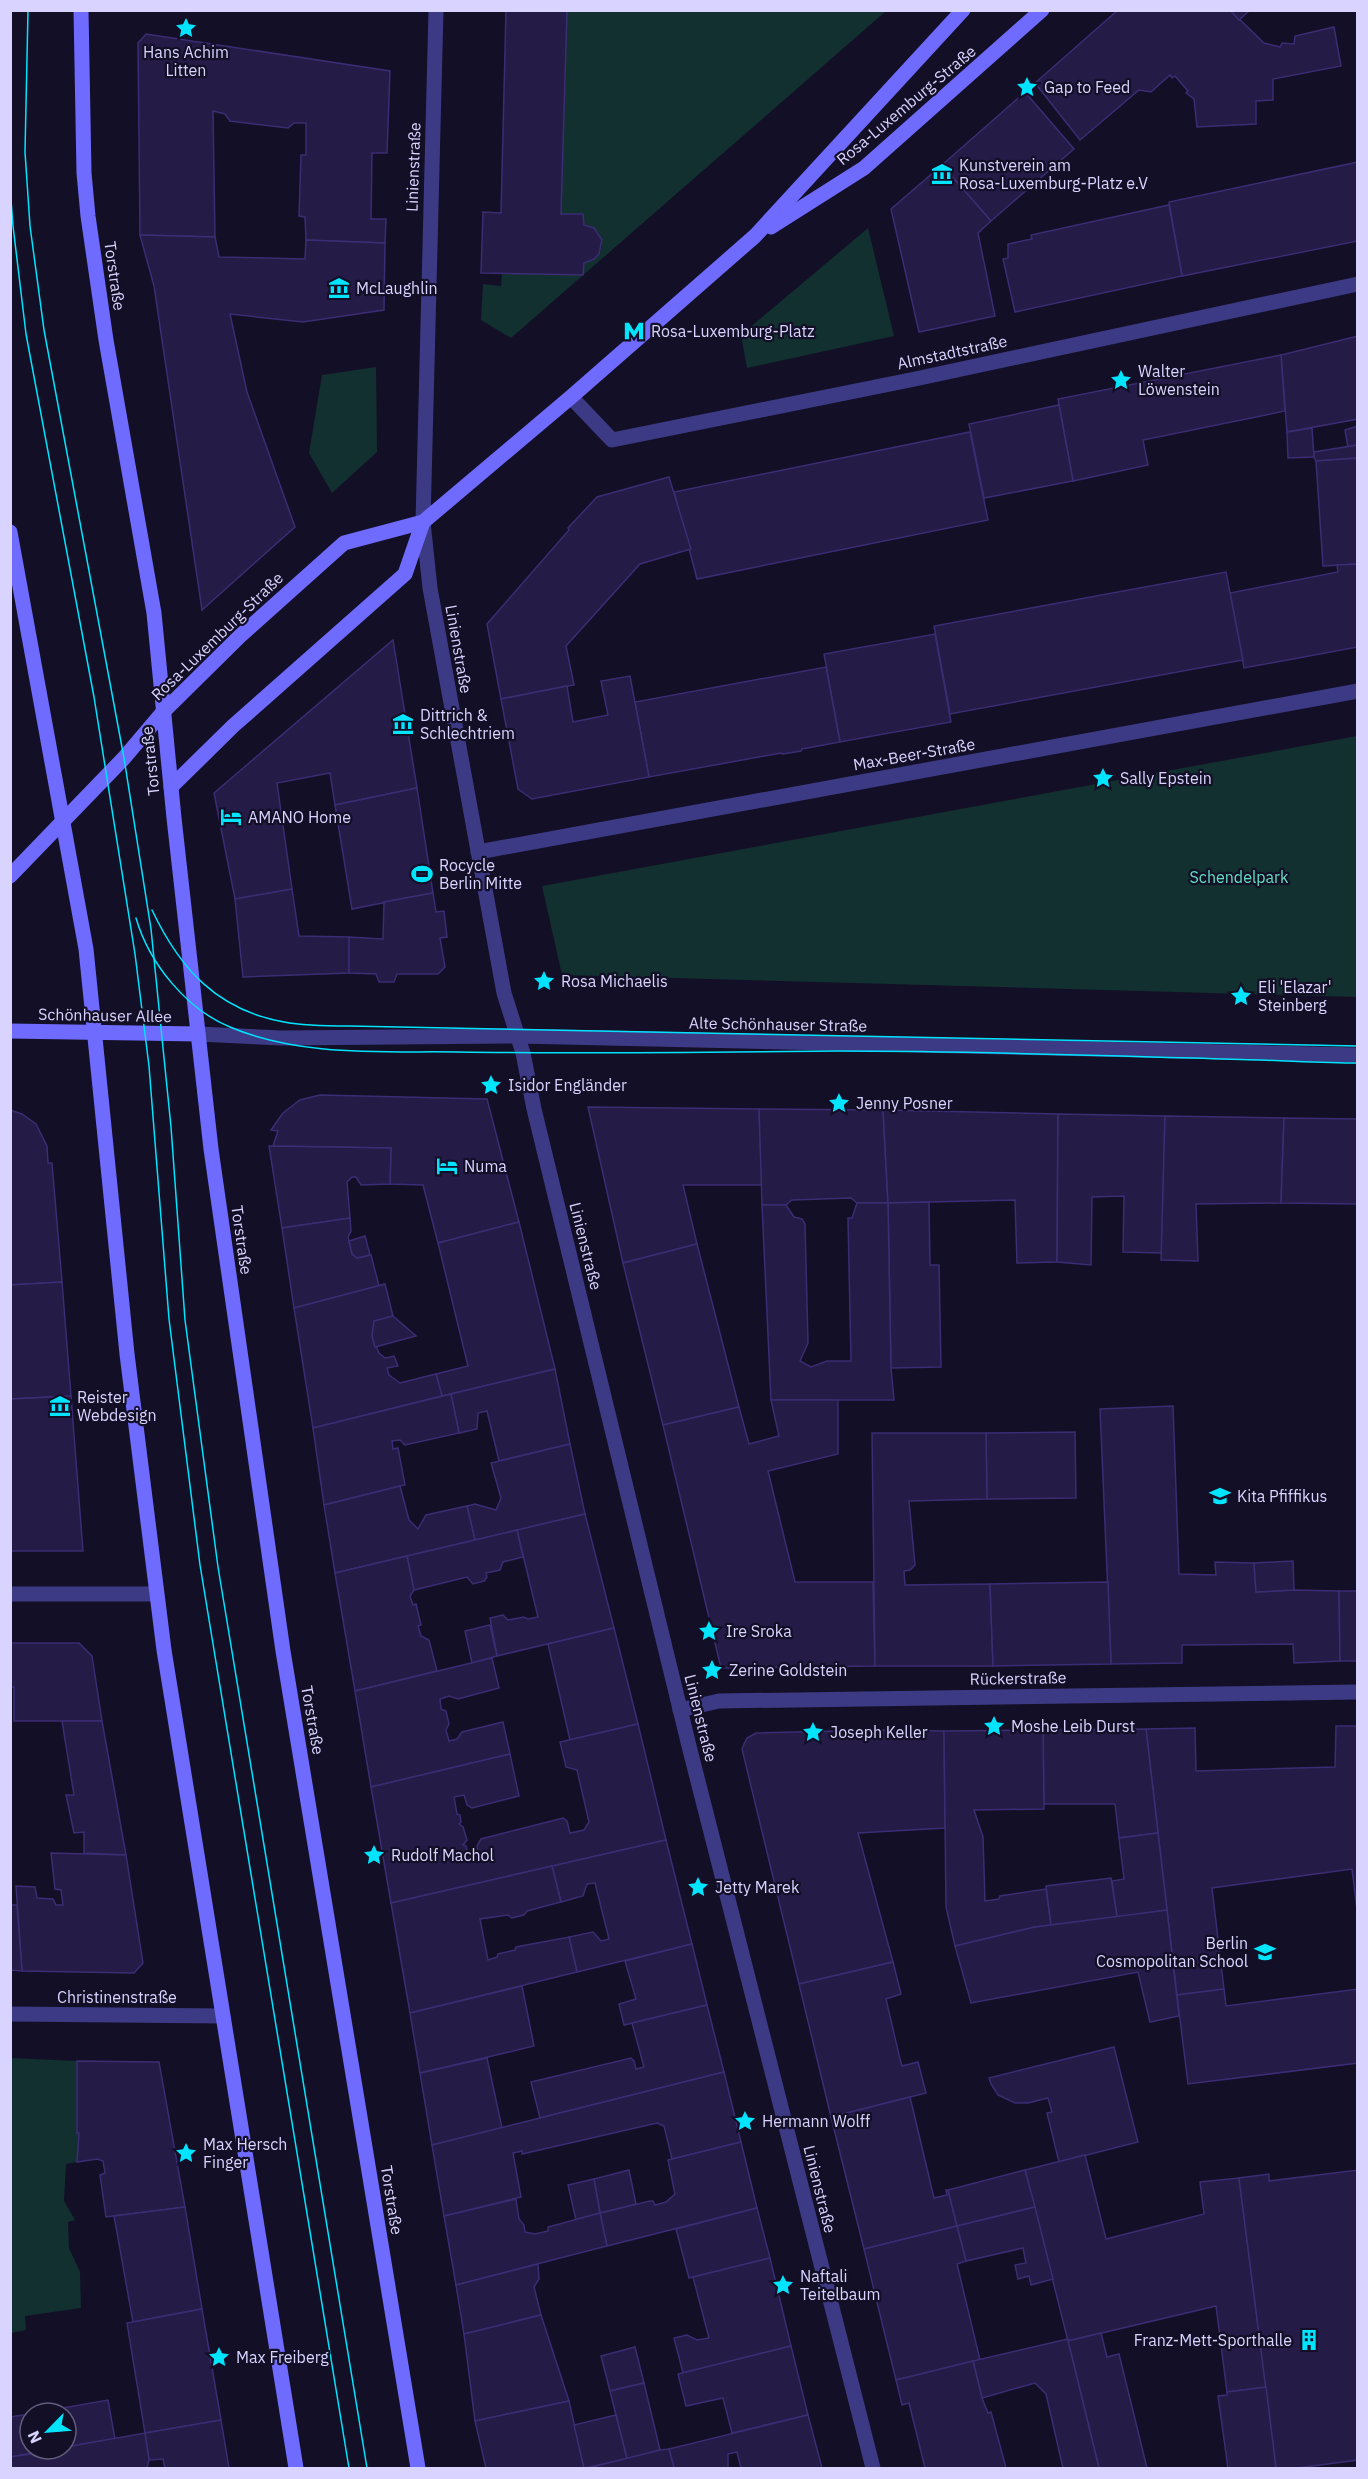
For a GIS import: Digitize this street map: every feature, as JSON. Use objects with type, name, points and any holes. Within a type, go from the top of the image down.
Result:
[{"type":"main road","name":"Torstraße","points":[[81,10],[84,161],[88,216],[106,340],[154,613],[211,1149],[283,1651],[418,2469]]},
{"type":"main road","name":"Rosa-Luxemburg-Straße","points":[[64,820],[164,712],[240,636],[344,543],[423,522],[571,397],[755,236],[963,10]]},
{"type":"main road","name":"Rosa-Luxemburg-Straße","points":[[755,236],[864,168],[1042,10]]},
{"type":"main road","points":[[171,787],[233,726],[405,574],[423,522]]},
{"type":"main road","points":[[10,532],[86,949],[127,1353],[156,1594],[296,2469]]},
{"type":"main road","points":[[10,876],[64,820]]},
{"type":"main road","name":"Schönhauser Allee","points":[[10,1031],[198,1034]]},
{"type":"street","name":"Linienstraße","points":[[436,10],[423,522],[430,588],[504,993],[519,1036],[680,1710],[873,2469]]},
{"type":"street","name":"Almstadtstraße","points":[[571,397],[612,440],[915,379],[1358,284]]},
{"type":"street","name":"Max-Beer-Straße","points":[[478,852],[1358,691]]},
{"type":"street","name":"Alte Schönhauser Straße","points":[[198,1034],[281,1038],[519,1036],[1358,1055]]},
{"type":"street","points":[[10,1594],[156,1594]]},
{"type":"street","name":"Rückerstraße","points":[[680,1710],[719,1701],[1358,1692]]},
{"type":"street","name":"Christinenstraße","points":[[10,2014],[223,2016]]},
{"type":"green space","points":[[567,11],[886,11],[511,338],[481,320],[483,284],[501,286],[502,273],[588,262],[597,257],[602,247],[598,232],[584,225],[583,214],[561,214]]},
{"type":"green space","points":[[868,228],[894,336],[747,368],[741,335]]},
{"type":"green space","points":[[376,367],[377,452],[332,493],[309,453],[322,375]]},
{"type":"green space","name":"Schendelpark","points":[[1357,736],[1357,997],[562,975],[542,886]]},
{"type":"green space","points":[[11,2058],[77,2061],[77,2132],[79,2133],[77,2162],[66,2164],[64,2201],[75,2220],[68,2222],[69,2248],[80,2272],[81,2308],[25,2316],[26,2330],[11,2333]]},
{"type":"building","points":[[506,10],[567,10],[561,214],[583,214],[584,225],[594,228],[602,240],[599,254],[584,263],[583,275],[481,273],[483,212],[501,213]]},
{"type":"building","points":[[1118,10],[1230,10],[1264,43],[1280,47],[1282,43],[1294,44],[1295,36],[1334,27],[1341,66],[1273,79],[1273,100],[1256,101],[1256,124],[1197,127],[1194,99],[1186,93],[1188,91],[1175,76],[1172,78],[1170,75],[1151,92],[1139,90],[1080,140],[1035,83]]},
{"type":"building","points":[[1230,10],[1250,10],[1239,20]]},
{"type":"building","points":[[146,34],[390,71],[387,153],[372,153],[371,219],[386,219],[385,243],[306,240],[305,217],[299,216],[301,155],[306,155],[306,123],[294,123],[288,128],[230,121],[225,114],[213,111],[215,237],[140,235],[138,43]]},
{"type":"building","points":[[1025,92],[1074,149],[991,221],[942,165]]},
{"type":"building","points":[[1358,162],[1358,241],[1182,276],[1169,202]]},
{"type":"building","points":[[942,165],[991,221],[978,233],[995,316],[919,332],[891,209]]},
{"type":"building","points":[[1169,205],[1182,276],[1015,312],[1003,259],[1008,258],[1008,244],[1032,239],[1031,235]]},
{"type":"building","points":[[140,235],[215,237],[219,257],[305,259],[306,240],[385,243],[384,310],[303,322],[230,314],[247,392],[295,527],[202,610],[154,286]]},
{"type":"building","points":[[1358,336],[1358,419],[1287,432],[1281,355]]},
{"type":"building","points":[[1281,355],[1285,411],[1143,440],[1148,465],[1073,481],[1058,399]]},
{"type":"building","points":[[1059,405],[1073,481],[984,498],[969,424]]},
{"type":"building","points":[[1358,426],[1358,445],[1348,447],[1345,430]]},
{"type":"building","points":[[1312,428],[1314,457],[1288,458],[1287,432]]},
{"type":"building","points":[[970,432],[988,520],[697,579],[674,492]]},
{"type":"building","points":[[1358,445],[1358,458],[1316,461],[1314,457],[1314,452]]},
{"type":"building","points":[[1358,458],[1358,564],[1323,566],[1316,461]]},
{"type":"building","points":[[669,477],[691,549],[640,564],[566,646],[574,685],[501,699],[487,624],[597,497]]},
{"type":"building","points":[[1358,564],[1358,647],[1244,668],[1230,593],[1338,572],[1337,565]]},
{"type":"building","points":[[1226,572],[1243,660],[950,714],[934,626]]},
{"type":"building","points":[[935,634],[951,722],[840,742],[824,654]]},
{"type":"building","points":[[393,640],[417,788],[335,805],[330,773],[277,783],[292,889],[235,899],[214,793]]},
{"type":"building","points":[[826,667],[840,742],[801,751],[649,777],[635,702]]},
{"type":"building","points":[[630,676],[649,777],[532,799],[518,789],[501,699],[567,686],[573,722],[608,715],[601,681]]},
{"type":"building","points":[[417,788],[433,893],[352,909],[335,805]]},
{"type":"building","points":[[292,889],[299,936],[349,937],[349,973],[243,977],[235,899]]},
{"type":"building","points":[[433,893],[436,912],[444,911],[447,937],[440,938],[445,967],[438,974],[397,974],[394,982],[379,982],[376,974],[349,973],[349,937],[383,939],[384,902]]},
{"type":"building","name":"Numa","points":[[320,1095],[487,1099],[519,1222],[438,1243],[423,1185],[390,1184],[391,1148],[273,1146],[278,1131],[271,1130],[283,1113],[300,1100]]},
{"type":"building","points":[[588,1107],[759,1109],[762,1185],[683,1185],[697,1244],[623,1263]]},
{"type":"building","points":[[759,1109],[883,1110],[888,1203],[857,1203],[851,1198],[792,1200],[786,1205],[762,1205]]},
{"type":"building","points":[[10,1110],[22,1114],[36,1124],[47,1146],[48,1163],[52,1163],[62,1282],[10,1285]]},
{"type":"building","points":[[883,1110],[1058,1114],[1057,1262],[1017,1263],[1015,1200],[888,1203]]},
{"type":"building","points":[[1058,1114],[1165,1116],[1162,1253],[1123,1252],[1124,1196],[1092,1197],[1091,1265],[1057,1262]]},
{"type":"building","points":[[1165,1116],[1284,1118],[1281,1203],[1196,1204],[1198,1261],[1161,1260]]},
{"type":"building","points":[[1284,1118],[1358,1119],[1358,1204],[1281,1203]]},
{"type":"building","points":[[269,1146],[391,1148],[390,1184],[361,1185],[356,1177],[352,1177],[347,1182],[350,1218],[282,1228]]},
{"type":"building","points":[[929,1202],[930,1265],[939,1265],[941,1367],[891,1368],[888,1203]]},
{"type":"building","points":[[857,1203],[888,1203],[891,1368],[894,1400],[771,1400],[762,1205],[786,1205],[794,1217],[802,1219],[805,1224],[808,1343],[800,1361],[811,1367],[827,1361],[851,1361],[848,1218],[852,1218]]},
{"type":"building","points":[[350,1218],[351,1231],[348,1237],[352,1254],[357,1258],[371,1255],[379,1286],[294,1308],[282,1228]]},
{"type":"building","points":[[519,1222],[555,1369],[442,1396],[436,1374],[468,1366],[438,1243]]},
{"type":"building","points":[[365,1236],[370,1255],[357,1258],[352,1254],[349,1241]]},
{"type":"building","points":[[697,1244],[739,1407],[663,1425],[623,1263]]},
{"type":"building","points":[[62,1282],[71,1396],[10,1399],[10,1285]]},
{"type":"building","points":[[385,1284],[393,1316],[374,1321],[372,1336],[379,1353],[385,1358],[394,1356],[398,1366],[387,1368],[389,1375],[400,1383],[436,1374],[442,1396],[313,1428],[294,1308]]},
{"type":"building","points":[[393,1316],[416,1336],[375,1347],[372,1336],[374,1321]]},
{"type":"building","points":[[555,1369],[570,1444],[499,1461],[487,1411],[478,1413],[477,1429],[459,1433],[451,1394]]},
{"type":"building","points":[[451,1394],[459,1433],[405,1445],[400,1440],[392,1441],[393,1449],[398,1448],[405,1485],[324,1505],[313,1428]]},
{"type":"building","points":[[71,1396],[83,1551],[10,1551],[10,1399]]},
{"type":"building","points":[[771,1400],[838,1400],[838,1454],[768,1471],[795,1582],[873,1582],[875,1666],[721,1668],[663,1425],[739,1407],[749,1444],[779,1436]]},
{"type":"building","points":[[1173,1406],[1179,1574],[1216,1575],[1215,1562],[1254,1563],[1256,1592],[1339,1591],[1340,1661],[1294,1663],[1293,1644],[1182,1645],[1182,1663],[1111,1664],[1100,1409]]},
{"type":"building","points":[[1075,1432],[1076,1498],[987,1499],[986,1433]]},
{"type":"building","points":[[872,1433],[986,1433],[987,1499],[909,1501],[915,1565],[910,1570],[904,1571],[905,1585],[990,1584],[993,1666],[875,1666]]},
{"type":"building","points":[[570,1444],[585,1514],[475,1540],[467,1506],[475,1504],[496,1510],[501,1498],[491,1463]]},
{"type":"building","points":[[400,1486],[409,1520],[418,1529],[426,1515],[467,1506],[475,1540],[335,1573],[324,1505]]},
{"type":"building","points":[[585,1514],[614,1628],[497,1656],[490,1618],[503,1615],[508,1620],[538,1617],[517,1530]]},
{"type":"building","points":[[517,1530],[523,1557],[503,1562],[500,1570],[486,1573],[487,1577],[484,1581],[473,1584],[467,1577],[414,1590],[407,1556]]},
{"type":"building","points":[[407,1556],[414,1590],[410,1596],[413,1605],[416,1604],[421,1636],[429,1640],[437,1671],[355,1691],[335,1573]]},
{"type":"building","points":[[1293,1561],[1294,1590],[1256,1592],[1254,1563]]},
{"type":"building","points":[[1108,1582],[1111,1664],[993,1666],[990,1584]]},
{"type":"building","points":[[1339,1591],[1358,1591],[1358,1661],[1340,1661]]},
{"type":"building","points":[[490,1625],[497,1656],[472,1663],[465,1631]]},
{"type":"building","points":[[614,1628],[638,1724],[570,1740],[548,1644]]},
{"type":"building","points":[[10,1643],[79,1643],[92,1656],[102,1721],[14,1721],[14,1687],[10,1687]]},
{"type":"building","points":[[492,1658],[499,1688],[458,1699],[449,1696],[440,1699],[441,1709],[446,1711],[449,1724],[446,1730],[449,1741],[457,1739],[462,1732],[503,1722],[510,1754],[371,1787],[355,1691]]},
{"type":"building","points":[[62,1721],[102,1721],[126,1855],[84,1853],[84,1832],[74,1833],[66,1795],[74,1795]]},
{"type":"building","points":[[638,1724],[666,1840],[391,1903],[371,1787],[510,1754],[519,1796],[472,1808],[467,1805],[464,1795],[454,1797],[457,1814],[460,1815],[459,1824],[463,1827],[467,1840],[463,1845],[466,1846],[468,1854],[478,1853],[477,1846],[481,1839],[563,1818],[567,1821],[570,1833],[584,1830],[589,1822],[577,1770],[566,1767],[560,1742]]},
{"type":"building","points":[[1336,1726],[1358,1726],[1358,1918],[1352,1869],[1212,1888],[1224,1989],[1177,1995],[1146,1729],[1195,1728],[1196,1771],[1335,1767]]},
{"type":"building","points":[[1146,1729],[1158,1833],[1119,1838],[1115,1804],[1044,1804],[1043,1730]]},
{"type":"building","points":[[1043,1730],[1044,1809],[974,1810],[983,1837],[985,1901],[999,1899],[1000,1896],[1046,1889],[1051,1925],[955,1946],[946,1907],[944,1731]]},
{"type":"building","points":[[944,1731],[945,1828],[858,1833],[893,1962],[799,1984],[742,1749],[747,1738],[756,1733]]},
{"type":"building","points":[[1158,1833],[1167,1910],[1117,1917],[1112,1881],[1124,1879],[1119,1838]]},
{"type":"building","points":[[666,1840],[692,1944],[577,1972],[569,1937],[593,1932],[601,1941],[609,1939],[595,1883],[587,1884],[583,1896],[561,1902],[552,1866]]},
{"type":"building","points":[[51,1853],[126,1855],[143,1963],[134,1973],[22,1971],[16,1886],[35,1887],[37,1898],[53,1899],[56,1905],[63,1905],[61,1890],[55,1889]]},
{"type":"building","points":[[552,1866],[561,1902],[527,1911],[524,1915],[512,1918],[508,1915],[480,1919],[488,1960],[497,1957],[498,1954],[515,1950],[516,1947],[569,1937],[577,1972],[410,2013],[391,1903]]},
{"type":"building","points":[[1111,1878],[1117,1917],[1051,1925],[1046,1886]]},
{"type":"building","points":[[10,1905],[17,1905],[22,1971],[10,1970]]},
{"type":"building","points":[[1167,1910],[1179,2016],[1150,2022],[1138,1972],[971,2003],[955,1946],[1035,1927]]},
{"type":"building","points":[[692,1944],[707,2005],[624,2025],[619,2004],[636,1999],[625,1961]]},
{"type":"building","points":[[893,1962],[901,1994],[886,1999],[899,2055],[902,2066],[918,2062],[926,2093],[831,2117],[799,1984]]},
{"type":"building","points":[[522,1986],[534,2046],[420,2073],[410,2013]]},
{"type":"building","points":[[1224,1989],[1226,2006],[1358,1989],[1358,2063],[1188,2084],[1177,1995]]},
{"type":"building","points":[[707,2005],[724,2072],[540,2118],[531,2082],[631,2058],[636,2069],[644,2067],[632,2023]]},
{"type":"building","points":[[1114,2047],[1138,2142],[1059,2162],[1047,2113],[1052,2112],[1048,2098],[1028,2103],[1015,2103],[998,2095],[989,2078]]},
{"type":"building","points":[[487,2058],[502,2128],[432,2145],[420,2073]]},
{"type":"building","points":[[77,2061],[159,2062],[185,2207],[106,2217],[100,2175],[105,2173],[103,2161],[97,2159],[77,2162],[79,2133],[77,2133]]},
{"type":"building","points":[[724,2072],[741,2142],[672,2159],[664,2126],[657,2123],[522,2154],[522,2151],[513,2153],[521,2197],[444,2216],[432,2145]]},
{"type":"building","points":[[910,2097],[934,2198],[947,2195],[946,2190],[948,2190],[957,2226],[864,2249],[831,2117]]},
{"type":"building","points":[[741,2142],[757,2208],[607,2246],[600,2213],[650,2201],[653,2201],[655,2205],[666,2202],[675,2194],[668,2160]]},
{"type":"building","points":[[1085,2155],[1106,2239],[1204,2214],[1200,2182],[1239,2178],[1266,2387],[1227,2392],[1216,2306],[1068,2341],[1025,2170]]},
{"type":"building","points":[[629,2170],[636,2204],[600,2213],[594,2179]]},
{"type":"building","points":[[1025,2170],[1035,2207],[957,2226],[948,2190]]},
{"type":"building","name":"Franz-Mett-Sporthalle","points":[[1358,2170],[1358,2460],[1297,2468],[1276,2468],[1239,2178],[1269,2174],[1269,2181]]},
{"type":"building","points":[[594,2179],[600,2213],[576,2220],[568,2185]]},
{"type":"building","points":[[516,2199],[519,2219],[524,2225],[525,2232],[535,2234],[548,2231],[548,2227],[600,2213],[607,2246],[456,2285],[444,2216]]},
{"type":"building","points":[[185,2207],[202,2309],[133,2322],[114,2216]]},
{"type":"building","points":[[1035,2207],[1053,2279],[1031,2285],[1029,2276],[1018,2279],[1015,2265],[1026,2263],[1023,2248],[966,2261],[957,2226]]},
{"type":"building","points":[[757,2208],[770,2258],[689,2278],[676,2229]]},
{"type":"building","points":[[957,2226],[966,2261],[957,2264],[980,2360],[896,2380],[864,2249]]},
{"type":"building","points":[[770,2258],[791,2346],[683,2373],[674,2338],[687,2335],[697,2340],[709,2338],[693,2277]]},
{"type":"building","points":[[538,2264],[539,2279],[534,2287],[541,2315],[464,2334],[456,2285]]},
{"type":"building","points":[[202,2309],[221,2420],[145,2433],[127,2323]]},
{"type":"building","points":[[541,2315],[569,2401],[475,2421],[464,2334]]},
{"type":"building","points":[[1101,2333],[1107,2357],[1119,2354],[1147,2468],[1099,2468],[1068,2341]]},
{"type":"building","points":[[1068,2339],[1099,2468],[1063,2468],[1046,2394],[1035,2383],[982,2398],[973,2361]]},
{"type":"building","points":[[791,2346],[808,2415],[732,2433],[723,2398],[686,2406],[678,2374]]},
{"type":"building","points":[[635,2347],[644,2383],[610,2391],[601,2356]]},
{"type":"building","points":[[973,2361],[982,2398],[988,2413],[991,2412],[1006,2468],[925,2468],[909,2403],[902,2405],[896,2380]]},
{"type":"building","points":[[644,2383],[660,2450],[627,2459],[610,2391]]},
{"type":"building","points":[[1266,2387],[1276,2468],[1228,2468],[1218,2396],[1227,2395],[1227,2392]]},
{"type":"building","points":[[108,2400],[115,2439],[78,2445],[78,2405]]},
{"type":"building","points":[[569,2401],[584,2468],[486,2468],[475,2421]]},
{"type":"building","points":[[616,2415],[627,2459],[584,2468],[574,2425]]},
{"type":"building","points":[[808,2415],[822,2468],[741,2468],[737,2452],[728,2454],[728,2468],[674,2468],[669,2449]]},
{"type":"building","points":[[18,2416],[18,2456],[10,2457],[10,2417]]},
{"type":"building","points":[[221,2420],[229,2468],[165,2468],[163,2459],[149,2460],[145,2433]]},
{"type":"building","points":[[145,2433],[149,2460],[147,2468],[10,2468],[10,2457],[18,2456],[18,2461],[78,2461],[78,2445]]},
{"type":"building","points":[[669,2449],[674,2468],[588,2468],[660,2450]]},
{"type":"tram line","points":[[28,10],[25,152],[30,226],[44,330],[124,758],[151,929],[171,1127],[185,1320],[218,1567],[367,2468]]},
{"type":"tram line","points":[[10,187],[26,334],[94,697],[135,954],[149,1066],[169,1319],[200,1565],[349,2468]]},
{"type":"tram line","points":[[152,910],[175,951],[203,984],[239,1008],[260,1016],[300,1024],[1358,1046]]},
{"type":"tram line","points":[[136,918],[142,935],[160,968],[171,983],[199,1009],[230,1027],[257,1037],[314,1048],[372,1052],[506,1053],[943,1052],[1358,1063]]},
{"type":"place","name":"Hans Achim Litten","points":[[186,28]]},
{"type":"place","name":"Gap to Feed","points":[[1027,87]]},
{"type":"place","name":"Kunstverein am Rosa-Luxemburg-Platz e.V","points":[[942,174]]},
{"type":"place","name":"McLaughlin","points":[[339,288]]},
{"type":"place","name":"Rosa-Luxemburg-Platz","points":[[634,331]]},
{"type":"place","name":"Walter Löwenstein","points":[[1121,380]]},
{"type":"place","name":"Dittrich & Schlechtriem","points":[[403,724]]},
{"type":"place","name":"Sally Epstein","points":[[1103,778]]},
{"type":"place","name":"AMANO Home","points":[[231,817]]},
{"type":"place","name":"Rocycle Berlin Mitte","points":[[422,874]]},
{"type":"place","name":"Rosa Michaelis","points":[[544,981]]},
{"type":"place","name":"Eli 'Elazar' Steinberg","points":[[1241,996]]},
{"type":"place","name":"Isidor Engländer","points":[[491,1085]]},
{"type":"place","name":"Jenny Posner","points":[[839,1103]]},
{"type":"place","name":"Numa","points":[[447,1166]]},
{"type":"place","name":"Reister Webdesign","points":[[60,1406]]},
{"type":"place","name":"Kita Pfiffikus","points":[[1220,1496]]},
{"type":"place","name":"Ire Sroka","points":[[709,1631]]},
{"type":"place","name":"Zerine Goldstein","points":[[712,1670]]},
{"type":"place","name":"Moshe Leib Durst","points":[[994,1726]]},
{"type":"place","name":"Joseph Keller","points":[[813,1732]]},
{"type":"place","name":"Rudolf Machol","points":[[374,1855]]},
{"type":"place","name":"Jetty Marek","points":[[698,1887]]},
{"type":"place","name":"Berlin Cosmopolitan School","points":[[1265,1952]]},
{"type":"place","name":"Hermann Wolff","points":[[745,2121]]},
{"type":"place","name":"Max Hersch Finger","points":[[186,2153]]},
{"type":"place","name":"Naftali Teitelbaum","points":[[783,2285]]},
{"type":"place","name":"Franz-Mett-Sporthalle","points":[[1309,2340]]},
{"type":"place","name":"Max Freiberg","points":[[219,2357]]}]
